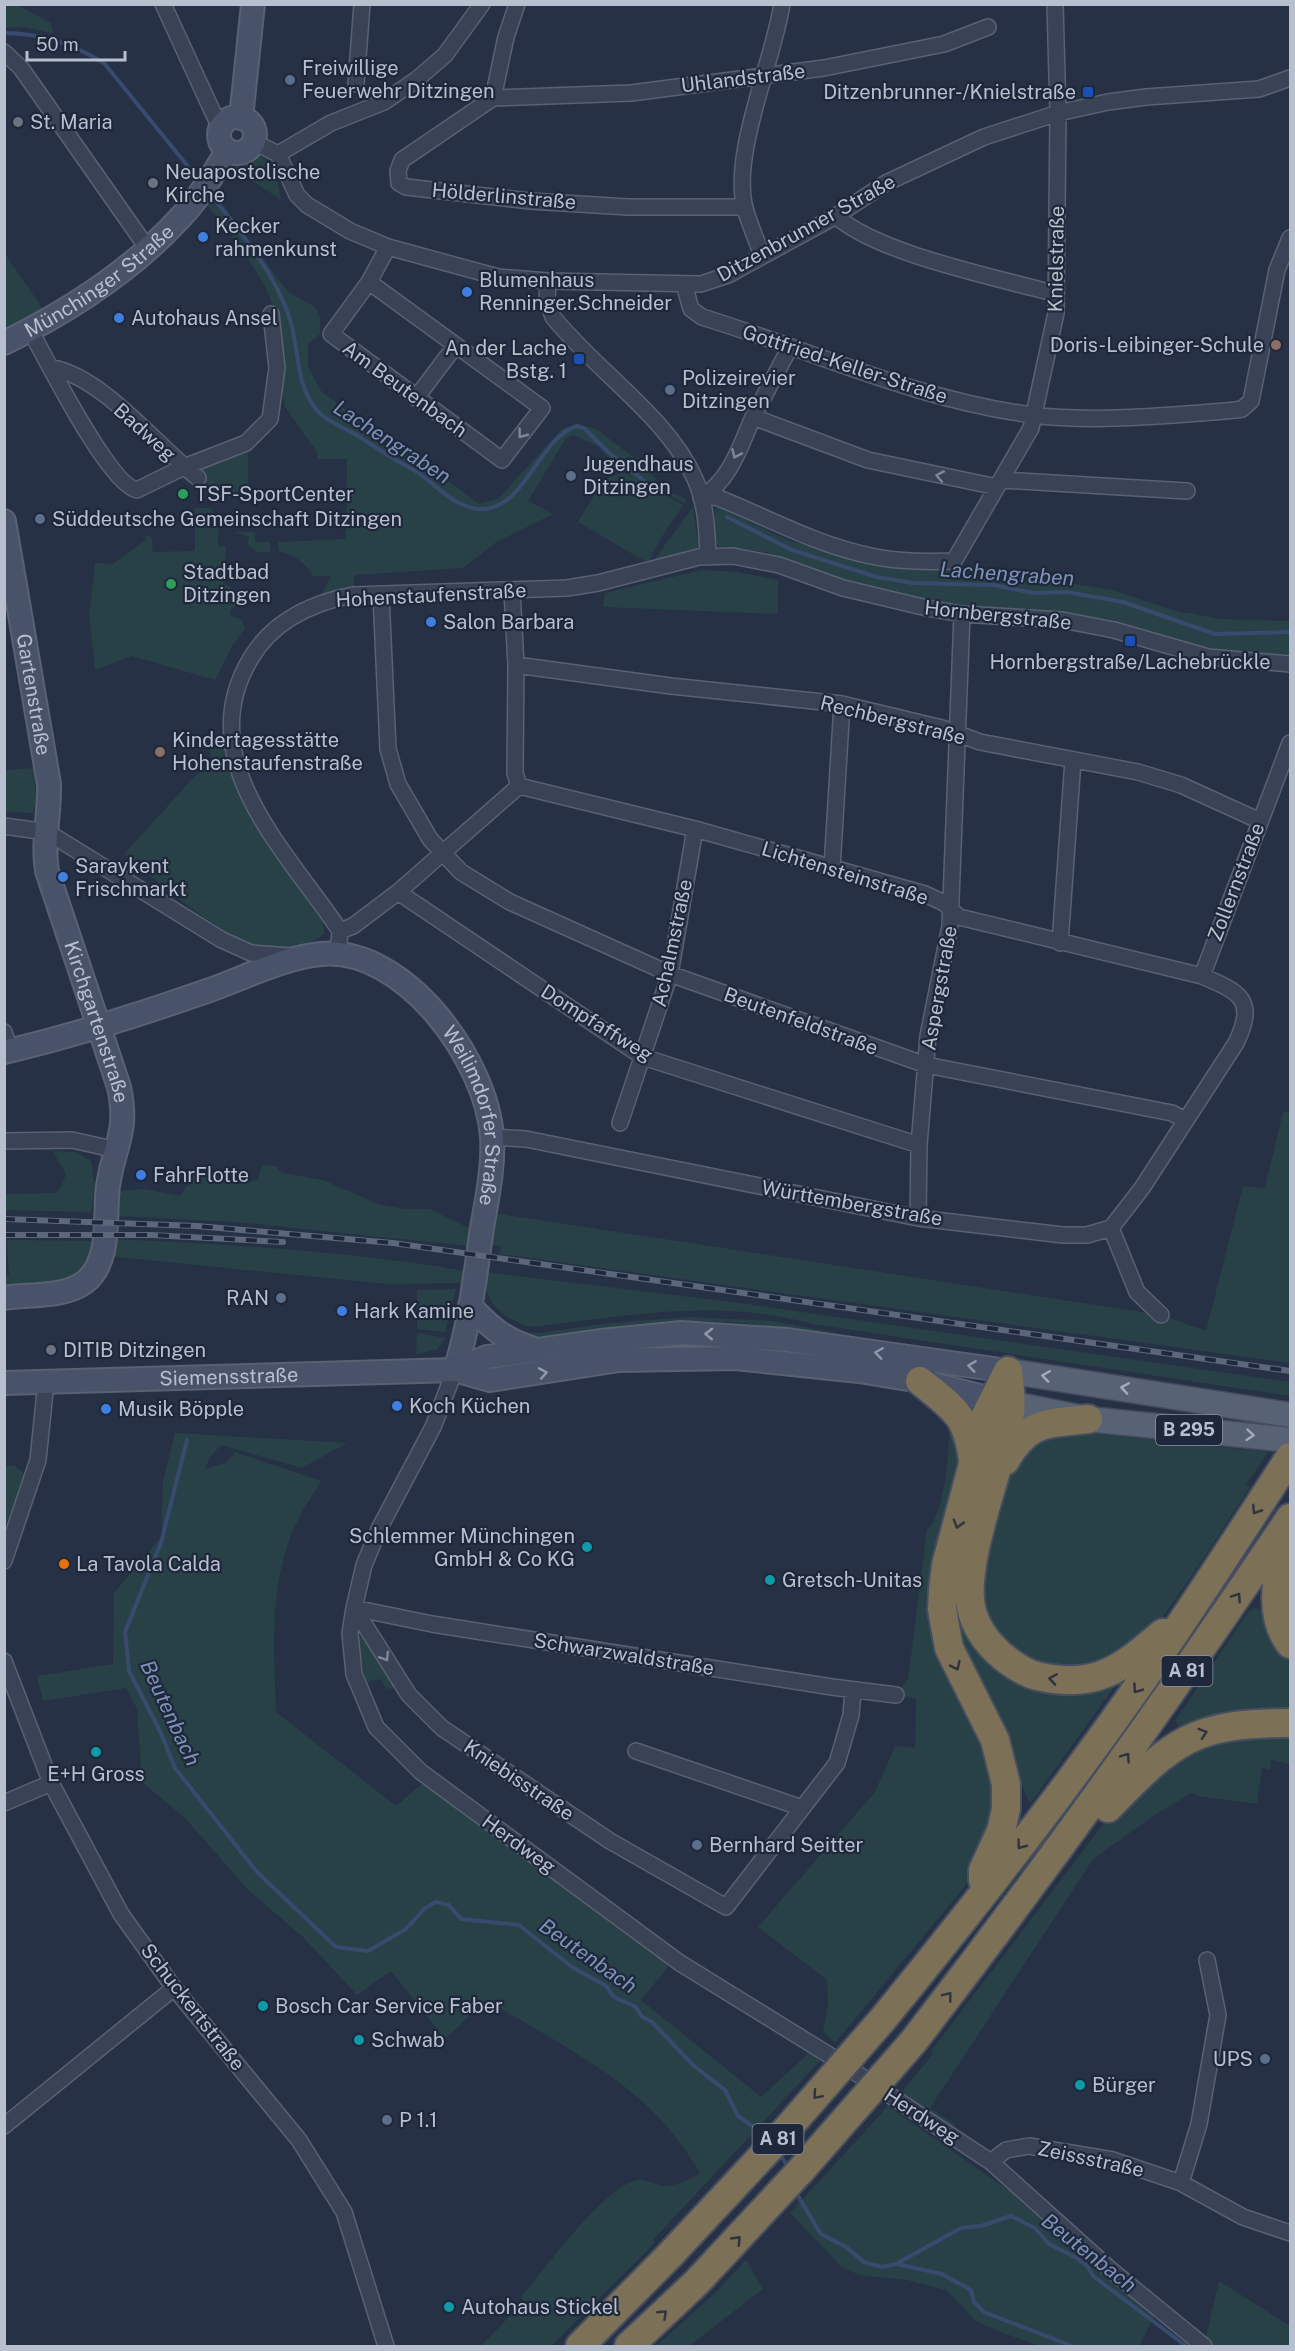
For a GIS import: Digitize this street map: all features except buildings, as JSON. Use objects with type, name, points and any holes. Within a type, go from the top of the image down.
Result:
[{"type":"highway","points":[[983,1895],[983,1870],[1001,1831],[1006,1809],[1006,1784],[995,1740],[949,1648],[942,1610],[946,1565],[984,1473],[1008,1371]]},
{"type":"highway","points":[[920,1382],[957,1410],[968,1430],[984,1473]]},
{"type":"highway","points":[[984,1473],[1021,1436],[1033,1428],[1088,1419]]},
{"type":"highway","name":"A 81","points":[[580,2346],[669,2256],[780,2137],[883,2019],[983,1895],[1081,1767],[1194,1606],[1290,1452]]},
{"type":"highway","name":"A 81","points":[[984,1473],[970,1589],[971,1606],[984,1638],[1012,1664],[1033,1675],[1073,1682],[1110,1674],[1194,1606]]},
{"type":"highway","name":"A 81","points":[[629,2346],[697,2282],[802,2169],[913,2042],[1080,1822],[1188,1670],[1290,1518]]},
{"type":"highway","points":[[1290,1548],[1279,1576],[1276,1599],[1281,1626],[1290,1644]]},
{"type":"highway","points":[[1080,1822],[1109,1808],[1152,1763],[1194,1736],[1245,1724],[1290,1723]]},
{"type":"main road","points":[[232,121],[253,126],[254,142],[251,147],[240,154],[227,151],[220,141],[232,121],[253,4]]},
{"type":"main road","name":"Münchinger Straße","points":[[4,343],[30,330],[88,294],[148,249],[197,198],[227,151]]},
{"type":"main road","name":"Gartenstraße","points":[[4,521],[49,784],[47,832]]},
{"type":"main road","name":"Kirchgartenstraße","points":[[4,1298],[59,1292],[84,1283],[95,1270],[100,1259],[107,1212],[108,1186],[123,1129],[123,1108],[100,1028],[53,895],[44,855],[47,832]]},
{"type":"main road","name":"Weilimdorfer Straße","points":[[254,974],[306,957],[338,954],[379,966],[396,975],[428,1005],[454,1038],[469,1064],[483,1097],[492,1137],[492,1162],[465,1337],[454,1370]]},
{"type":"main road","points":[[6,1045],[100,1028],[254,974]]},
{"type":"main road","points":[[470,1306],[495,1331],[509,1341],[538,1350]]},
{"type":"main road","points":[[454,1370],[487,1357],[630,1337],[681,1333],[755,1336],[1008,1371]]},
{"type":"main road","points":[[735,1358],[756,1345],[755,1336]]},
{"type":"main road","points":[[454,1370],[490,1380],[619,1360],[735,1358],[859,1371],[920,1382],[1001,1402]]},
{"type":"main road","name":"Siemensstraße","points":[[4,1383],[454,1370]]},
{"type":"main road","name":"B 295","points":[[1008,1371],[1290,1416]]},
{"type":"main road","name":"B 295","points":[[1001,1402],[1088,1419],[1290,1452]]},
{"type":"street","points":[[163,4],[215,117],[232,121]]},
{"type":"street","points":[[356,84],[362,4]]},
{"type":"street","points":[[254,142],[278,154],[331,123],[384,102],[416,80],[445,55],[482,4]]},
{"type":"street","points":[[493,98],[506,37],[518,4]]},
{"type":"street","points":[[762,256],[744,207],[744,149],[766,75],[782,4]]},
{"type":"street","name":"Knielstraße","points":[[701,498],[716,497],[797,533],[849,551],[891,559],[954,561],[1000,483],[1035,416],[1056,313],[1058,113],[1055,4]]},
{"type":"street","name":"Uhlandstraße","points":[[493,98],[631,93],[824,68],[944,44],[988,27]]},
{"type":"street","points":[[4,52],[28,77],[148,249]]},
{"type":"street","name":"Ditzenbrunner Straße","points":[[278,154],[297,195],[307,205],[350,231],[388,247],[498,277],[548,281],[701,284],[728,275],[836,216],[886,183],[984,137],[1058,113],[1146,97],[1259,89],[1290,78]]},
{"type":"street","name":"Hölderlinstraße","points":[[493,98],[402,160],[398,171],[399,183],[406,187],[530,201],[628,207],[744,207]]},
{"type":"street","points":[[836,216],[852,230],[922,256],[1056,294]]},
{"type":"street","name":"Gottfried-Keller-Straße","points":[[684,284],[691,309],[702,317],[914,390],[967,404],[1035,416],[1067,417],[1236,410],[1247,406],[1253,395],[1277,270],[1290,238]]},
{"type":"street","name":"Am Beutenbach","points":[[388,247],[369,282],[331,334],[502,460],[542,408],[456,345]]},
{"type":"street","points":[[548,281],[547,300],[553,317],[680,451],[696,480],[701,498],[708,556]]},
{"type":"street","points":[[369,282],[456,345],[416,398]]},
{"type":"street","name":"Badweg","points":[[52,368],[65,370],[106,398],[184,467],[246,443],[270,419],[277,368],[271,314]]},
{"type":"street","points":[[30,330],[107,463],[131,489],[137,490],[184,467],[198,478]]},
{"type":"street","points":[[701,498],[716,489],[730,470],[753,417],[790,347]]},
{"type":"street","points":[[753,417],[868,460],[1000,483],[1187,491]]},
{"type":"street","name":"Hohenstaufenstraße","points":[[340,931],[268,831],[234,759],[232,716],[237,687],[246,665],[274,628],[301,611],[332,599],[567,588],[598,583],[708,556]]},
{"type":"street","name":"Hornbergstraße","points":[[708,556],[757,559],[887,600],[962,614],[1062,620],[1114,630],[1208,657],[1290,664]]},
{"type":"street","points":[[338,954],[340,931],[353,926],[398,892],[519,786],[515,773],[516,664],[512,591]]},
{"type":"street","name":"Beutenfeldstraße","points":[[381,595],[388,749],[405,801],[442,853],[461,872],[510,902],[670,974],[926,1065],[1172,1113],[1185,1120]]},
{"type":"street","name":"Aspergstraße","points":[[918,1218],[919,1145],[928,1036],[951,910],[962,614]]},
{"type":"street","name":"Rechbergstraße","points":[[516,664],[672,686],[842,704],[958,734],[980,742],[1138,772],[1181,784],[1260,821]]},
{"type":"street","points":[[832,868],[842,704]]},
{"type":"street","name":"Zollernstraße","points":[[1202,976],[1290,743]]},
{"type":"street","points":[[1060,943],[1073,760]]},
{"type":"street","name":"Lichtensteinstraße","points":[[519,786],[695,829],[925,894],[944,903],[959,917],[1202,976]]},
{"type":"street","name":"Weilimdorfer Straße","points":[[4,826],[47,832],[222,940],[251,953],[306,957]]},
{"type":"street","name":"Achalmstraße","points":[[620,1123],[670,974],[695,829]]},
{"type":"street","name":"Dompfaffweg","points":[[398,892],[643,1057],[919,1145]]},
{"type":"street","name":"Weilimdorfer Straße","points":[[222,940],[254,974]]},
{"type":"street","points":[[1161,1315],[1137,1292],[1111,1228],[1142,1188],[1240,1036],[1246,1018],[1243,1000],[1230,987],[1202,976]]},
{"type":"street","name":"Württembergstraße","points":[[492,1137],[526,1139],[918,1218],[1064,1235],[1088,1235],[1111,1228]]},
{"type":"street","points":[[4,1141],[72,1140],[117,1150]]},
{"type":"street","name":"Herdweg","points":[[454,1370],[433,1427],[379,1529],[364,1565],[354,1608],[350,1633],[354,1674],[376,1727],[421,1773],[680,1963],[829,2055],[991,2162],[1120,2278],[1204,2346]]},
{"type":"street","points":[[4,1561],[38,1460],[46,1382]]},
{"type":"street","name":"Schwarzwaldstraße","points":[[354,1608],[432,1624],[896,1695]]},
{"type":"street","name":"Kniebisstraße","points":[[354,1608],[409,1695],[442,1728],[610,1841],[726,1907],[802,1808]]},
{"type":"street","name":"Schuckertstraße","points":[[5,1664],[51,1783],[121,1914],[174,1988],[299,2140],[344,2212],[386,2346]]},
{"type":"street","points":[[636,1751],[802,1808],[837,1763],[851,1715],[853,1690]]},
{"type":"street","points":[[4,1803],[51,1783]]},
{"type":"street","points":[[1181,2183],[1199,2124],[1218,2015],[1207,1960]]},
{"type":"street","points":[[4,2126],[174,1988]]},
{"type":"street","name":"Zeissstraße","points":[[991,2162],[1006,2150],[1029,2146],[1113,2160],[1181,2183],[1243,2217],[1290,2233]]},
{"type":"green space","points":[[4,5],[17,5],[51,23],[53,33],[24,27],[5,28]]},
{"type":"green space","points":[[259,155],[273,169],[281,200],[232,167],[243,158]]},
{"type":"green space","points":[[214,193],[288,292],[315,307],[320,318],[320,334],[308,344],[308,366],[321,391],[388,442],[423,462],[479,504],[498,499],[562,429],[578,424],[596,429],[644,465],[665,490],[686,499],[684,503],[634,478],[613,463],[598,446],[573,435],[566,438],[528,501],[553,514],[495,543],[463,568],[354,575],[354,588],[332,599],[321,595],[331,576],[313,576],[299,560],[279,551],[278,542],[346,539],[347,459],[317,459],[317,452],[285,407],[277,368],[278,319],[266,288],[241,247],[206,204]]},
{"type":"green space","points":[[5,254],[43,309],[4,328]]},
{"type":"green space","points":[[248,450],[248,497],[220,497],[184,467]]},
{"type":"green space","points":[[623,472],[683,505],[648,563],[578,522],[603,480]]},
{"type":"green space","points":[[693,507],[699,549],[653,561]]},
{"type":"green space","points":[[719,507],[787,540],[857,560],[909,569],[962,568],[1015,574],[1112,590],[1176,611],[1221,619],[1290,621],[1290,659],[1249,657],[863,591],[766,552],[720,547],[714,541],[715,510]]},
{"type":"green space","name":"Stadtbad Ditzingen","points":[[195,508],[210,508],[219,518],[218,546],[226,547],[223,583],[237,591],[238,603],[230,611],[231,616],[242,620],[245,628],[232,646],[215,680],[132,656],[95,670],[89,615],[95,563],[113,564],[146,540],[144,537],[151,535],[153,552],[195,551]]},
{"type":"green space","points":[[234,532],[255,532],[255,542],[270,542],[270,552],[257,552],[247,545],[249,537]]},
{"type":"green space","points":[[702,570],[737,572],[778,580],[778,614],[603,607],[605,593]]},
{"type":"green space","points":[[209,741],[224,741],[228,764],[249,811],[323,923],[324,934],[319,938],[305,944],[273,950],[251,945],[213,924],[124,854],[196,775],[212,765]]},
{"type":"green space","points":[[34,768],[36,801],[33,813],[5,812],[5,770]]},
{"type":"green space","points":[[1283,1112],[1290,1112],[1290,1363],[500,1254],[501,1246],[488,1244],[494,1213],[1161,1315],[1206,1331],[1243,1186],[1265,1188]]},
{"type":"green space","points":[[54,1151],[75,1152],[91,1161],[95,1185],[91,1212],[5,1210],[5,1194],[56,1193],[65,1179],[65,1174]]},
{"type":"green space","points":[[262,1165],[276,1166],[282,1173],[323,1180],[378,1204],[404,1209],[429,1209],[471,1229],[467,1246],[236,1222],[118,1216],[117,1191],[144,1189],[180,1196],[200,1167],[221,1177],[242,1182],[258,1180]]},
{"type":"green space","points":[[108,1239],[288,1249],[377,1258],[466,1271],[463,1283],[387,1284],[107,1256]]},
{"type":"green space","points":[[7,1240],[99,1241],[93,1255],[74,1274],[48,1283],[5,1290],[5,1276],[9,1275]]},
{"type":"green space","points":[[486,1272],[747,1304],[1290,1382],[1290,1396],[742,1312],[637,1314],[531,1327],[512,1320],[491,1301],[485,1283]]},
{"type":"green space","points":[[456,1289],[445,1332],[417,1329],[417,1290]]},
{"type":"green space","points":[[688,1317],[773,1321],[882,1342],[760,1325],[712,1321],[647,1323],[528,1338],[519,1332],[539,1333],[602,1324]]},
{"type":"green space","points":[[417,1333],[446,1338],[436,1350],[416,1354]]},
{"type":"green space","points":[[950,1417],[963,1440],[936,1568],[996,1778],[991,1838],[966,1885],[835,2043],[823,2032],[828,2005],[827,1980],[758,1927],[875,1792],[895,1746],[915,1748],[916,1699],[896,1695],[908,1679],[927,1530],[934,1521],[939,1508],[946,1477]]},
{"type":"green space","points":[[1082,1432],[1268,1452],[1246,1485],[1251,1486],[1188,1581],[1169,1609],[1134,1651],[1114,1663],[1054,1674],[997,1637],[982,1599],[984,1561],[1010,1463],[1043,1434]]},
{"type":"green space","points":[[175,1433],[347,1443],[302,1468],[221,1445],[210,1457],[205,1469],[226,1463],[235,1452],[321,1481],[295,1526],[280,1577],[275,1621],[276,1712],[396,1806],[423,1783],[672,1962],[641,2000],[761,2097],[809,2053],[820,2061],[653,2240],[655,2243],[551,2346],[481,2346],[524,2301],[521,2297],[574,2232],[606,2199],[634,2181],[642,2180],[669,2186],[684,2182],[700,2173],[670,2130],[636,2096],[597,2067],[485,2001],[445,2039],[391,1971],[357,1995],[303,1937],[247,1889],[186,1819],[142,1782],[137,1709],[126,1688],[43,1701],[37,1676],[113,1664],[114,1593],[161,1537],[163,1481]]},
{"type":"green space","points":[[14,1465],[27,1477],[5,1526],[5,1466]]},
{"type":"green space","points":[[967,1536],[988,1652],[1115,1686],[1030,1804],[949,1620]]},
{"type":"green space","points":[[1255,1608],[1260,1610],[1290,1656],[1290,1717],[1187,1734],[1175,1721],[1248,1612]]},
{"type":"green space","points":[[362,1636],[393,1680],[395,1688],[387,1689],[380,1679],[366,1682],[357,1639]]},
{"type":"green space","points":[[1290,1729],[1290,1764],[1271,1760],[1270,1770],[1262,1768],[1257,1804],[1198,1796],[1192,1793],[1156,1814],[1093,1859],[930,2108],[956,2125],[948,2134],[896,2099],[933,2054],[931,2051],[1111,1814],[1178,1751]]},
{"type":"green space","points":[[888,2106],[1011,2192],[1155,2315],[1139,2346],[1040,2346],[977,2322],[946,2290],[907,2280],[859,2275],[841,2266],[790,2213]]},
{"type":"green space","points":[[746,2260],[763,2289],[689,2346],[656,2346],[712,2296]]},
{"type":"green space","points":[[1219,2281],[1290,2326],[1290,2346],[1214,2346],[1206,2337]]},
{"type":"waterway","name":"Lachengraben","points":[[4,33],[44,37],[80,50],[104,63],[199,180]]},
{"type":"waterway","name":"Lachengraben","points":[[209,193],[256,254],[277,288],[291,323],[305,390],[316,409],[325,417],[419,473],[456,502],[475,508],[490,508],[506,501],[517,491],[554,441],[577,426],[585,429],[608,452],[658,492]]},
{"type":"waterway","name":"Lachengraben","points":[[727,517],[792,550],[877,577],[913,583],[993,585],[1034,593],[1067,592],[1123,602],[1215,634],[1290,632]]},
{"type":"waterway","name":"Beutenbach","points":[[187,1440],[161,1543],[125,1632],[129,1671],[160,1731],[175,1768],[257,1872],[336,1947],[368,1951],[406,1929],[425,1908],[436,1902],[449,1905],[461,1919],[519,1925],[572,1967],[606,1986],[614,1997],[636,2007],[641,2016],[652,2022],[694,2066],[725,2090],[738,2116],[766,2136]]},
{"type":"waterway","name":"Beutenbach","points":[[779,2153],[788,2167]]},
{"type":"waterway","name":"Beutenbach","points":[[795,2191],[821,2234],[846,2247],[864,2262],[882,2267],[896,2264],[961,2228],[981,2226],[1011,2216],[1035,2228],[1049,2244],[1075,2257],[1087,2266],[1093,2276],[1186,2346]]},
{"type":"waterway","points":[[897,2264],[942,2274],[971,2290],[974,2302],[984,2312],[1072,2346]]},
{"type":"railway","points":[[4,1219],[197,1226],[393,1243],[1290,1371]]},
{"type":"railway","points":[[4,1235],[151,1235],[283,1242]]},
{"type":"place","name":"Freiwillige Feuerwehr Ditzingen","points":[[290,80]]},
{"type":"place","name":"Ditzenbrunner-/Knielstraße","points":[[1088,92]]},
{"type":"place","name":"St. Maria","points":[[18,122]]},
{"type":"place","name":"Neuapostolische Kirche","points":[[153,183]]},
{"type":"place","name":"Kecker rahmenkunst","points":[[203,237]]},
{"type":"place","name":"Blumenhaus Renninger.Schneider","points":[[467,292]]},
{"type":"place","name":"Autohaus Ansel","points":[[119,318]]},
{"type":"place","name":"Doris-Leibinger-Schule","points":[[1276,345]]},
{"type":"place","name":"An der Lache Bstg. 1","points":[[579,359]]},
{"type":"place","name":"Polizeirevier Ditzingen","points":[[670,390]]},
{"type":"place","name":"Jugendhaus Ditzingen","points":[[571,476]]},
{"type":"place","name":"TSF-SportCenter","points":[[183,494]]},
{"type":"place","name":"Süddeutsche Gemeinschaft Ditzingen","points":[[40,519]]},
{"type":"place","name":"Stadtbad Ditzingen","points":[[171,584]]},
{"type":"place","name":"Salon Barbara","points":[[431,622]]},
{"type":"place","name":"Hornbergstraße/Lachebrückle","points":[[1130,641]]},
{"type":"place","name":"Kindertagesstätte Hohenstaufenstraße","points":[[160,752]]},
{"type":"place","name":"Saraykent Frischmarkt","points":[[63,877]]},
{"type":"place","name":"FahrFlotte","points":[[141,1175]]},
{"type":"place","name":"RAN","points":[[281,1298]]},
{"type":"place","name":"Hark Kamine","points":[[342,1311]]},
{"type":"place","name":"DITIB Ditzingen","points":[[51,1350]]},
{"type":"place","name":"Koch Küchen","points":[[397,1406]]},
{"type":"place","name":"Musik Böpple","points":[[106,1409]]},
{"type":"place","name":"Schlemmer Münchingen GmbH & Co KG","points":[[587,1547]]},
{"type":"place","name":"La Tavola Calda","points":[[64,1564]]},
{"type":"place","name":"Gretsch-Unitas","points":[[770,1580]]},
{"type":"place","name":"E+H Gross","points":[[96,1752]]},
{"type":"place","name":"Bernhard Seitter","points":[[697,1845]]},
{"type":"place","name":"Bosch Car Service Faber","points":[[263,2006]]},
{"type":"place","name":"Schwab","points":[[359,2040]]},
{"type":"place","name":"UPS","points":[[1265,2059]]},
{"type":"place","name":"Bürger","points":[[1080,2085]]},
{"type":"place","name":"P 1.1","points":[[387,2120]]},
{"type":"place","name":"Autohaus Stickel","points":[[449,2307]]}]
